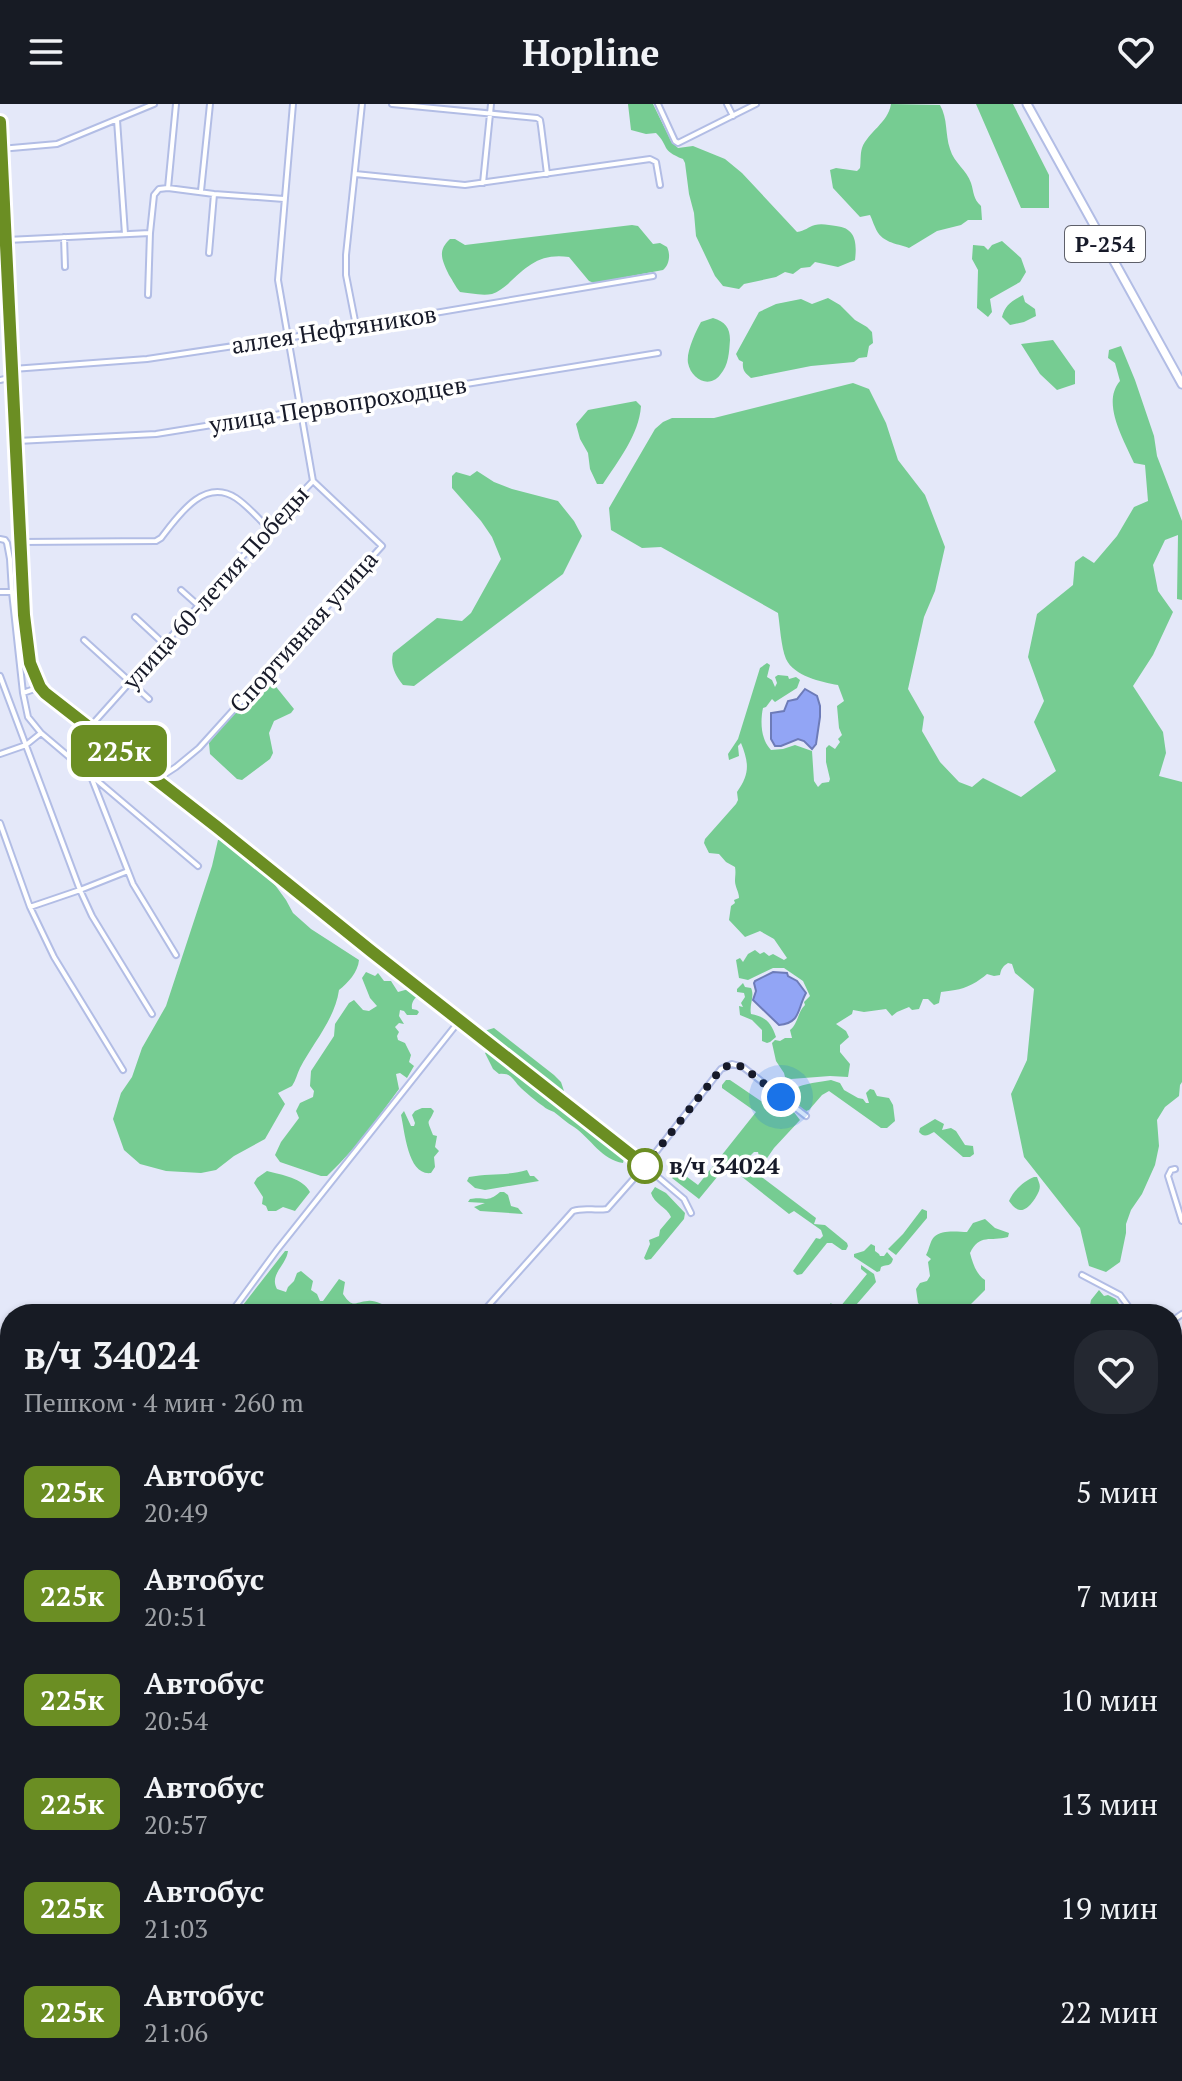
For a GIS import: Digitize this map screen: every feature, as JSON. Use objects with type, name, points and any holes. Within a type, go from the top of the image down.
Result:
[{"type":"main road","name":"Р-254","points":[[1027,104],[1182,384]]},
{"type":"street","points":[[1,149],[57,144],[154,104]]},
{"type":"street","points":[[168,188],[176,104]]},
{"type":"street","points":[[201,191],[210,104]]},
{"type":"street","name":"улица 60-летия Победы","points":[[89,728],[313,481],[278,280],[293,104]]},
{"type":"street","points":[[356,326],[346,275],[346,255],[362,104]]},
{"type":"street","points":[[392,104],[540,120],[547,174]]},
{"type":"street","points":[[483,183],[491,104]]},
{"type":"street","points":[[658,104],[678,143],[756,104]]},
{"type":"street","points":[[727,104],[733,116]]},
{"type":"street","points":[[117,119],[125,234]]},
{"type":"street","points":[[0,123],[26,641],[30,663],[40,687],[645,1166],[684,1199],[691,1213]]},
{"type":"street","points":[[355,174],[465,185],[650,159],[656,162],[660,185]]},
{"type":"street","points":[[148,295],[150,233],[154,195],[159,189],[284,199]]},
{"type":"street","points":[[209,253],[214,194]]},
{"type":"street","points":[[7,240],[150,233]]},
{"type":"street","points":[[64,237],[65,267]]},
{"type":"street","name":"аллея Нефтяников","points":[[13,369],[147,359],[653,276]]},
{"type":"street","name":"улица Первопроходцев","points":[[17,441],[156,434],[658,353]]},
{"type":"street","points":[[0,380],[13,377]]},
{"type":"street","name":"Спортивная улица","points":[[156,780],[199,748],[382,546],[313,481]]},
{"type":"street","points":[[21,542],[156,541],[192,501],[202,495],[220,492],[235,497],[268,528]]},
{"type":"street","points":[[0,539],[7,543],[10,559],[28,717],[41,733],[198,866]]},
{"type":"street","points":[[181,590],[199,606]]},
{"type":"street","points":[[0,592],[12,592]]},
{"type":"street","points":[[135,617],[164,644]]},
{"type":"street","points":[[84,640],[149,699]]},
{"type":"street","points":[[0,676],[80,890],[92,916],[152,1014]]},
{"type":"street","points":[[23,693],[40,687]]},
{"type":"street","points":[[0,754],[26,745],[41,733]]},
{"type":"street","points":[[92,776],[133,884],[176,955]]},
{"type":"street","points":[[0,823],[30,907],[54,957],[123,1070]]},
{"type":"street","points":[[30,907],[128,871]]},
{"type":"street","points":[[237,1304],[460,1020]]},
{"type":"street","points":[[490,1304],[573,1211],[583,1208],[597,1211],[607,1209],[721,1069],[732,1064],[743,1067],[806,1116]]},
{"type":"street","points":[[1175,1169],[1168,1176],[1182,1221]]},
{"type":"street","points":[[1082,1275],[1120,1295],[1127,1304]]},
{"type":"green space","points":[[628,104],[653,104],[671,141],[678,148],[693,146],[725,159],[797,232],[820,224],[848,230],[854,237],[855,260],[838,267],[815,262],[793,274],[785,272],[744,284],[739,289],[723,286],[696,236],[683,159],[668,151],[656,133],[631,130]]},
{"type":"green space","points":[[891,104],[940,105],[950,149],[969,178],[981,206],[982,220],[968,220],[937,231],[909,248],[881,236],[870,215],[860,217],[833,188],[830,170],[857,171],[860,168],[862,148],[886,117]]},
{"type":"green space","points":[[976,104],[1013,104],[1049,175],[1049,208],[1021,208]]},
{"type":"green space","points":[[638,226],[653,244],[660,243],[667,247],[669,260],[663,270],[594,283],[569,257],[550,257],[528,266],[496,292],[480,295],[460,292],[442,256],[443,248],[450,239],[465,245]]},
{"type":"green space","points":[[1002,241],[1021,258],[1026,272],[1020,282],[990,299],[992,312],[988,317],[977,308],[978,270],[972,259],[973,245],[984,246],[988,250]]},
{"type":"green space","points":[[1023,295],[1025,302],[1035,309],[1036,316],[1010,325],[1002,317],[1003,313]]},
{"type":"green space","points":[[828,298],[872,332],[873,343],[869,346],[867,357],[854,362],[811,366],[751,378],[747,375],[743,362],[736,354],[759,312],[776,304],[801,299],[812,304]]},
{"type":"green space","points":[[713,318],[728,328],[729,354],[720,375],[706,382],[693,374],[688,358],[701,322]]},
{"type":"green space","points":[[1053,340],[1075,371],[1075,384],[1057,390],[1040,374],[1021,344]]},
{"type":"green space","points":[[1121,346],[1182,521],[1182,600],[1177,599],[1178,535],[1165,540],[1153,565],[1158,591],[1173,612],[1153,655],[1133,686],[1163,732],[1166,753],[1159,776],[1182,782],[1182,1082],[1179,1096],[1165,1107],[1157,1120],[1159,1146],[1155,1165],[1131,1210],[1120,1262],[1106,1272],[1089,1266],[1080,1228],[1024,1157],[1011,1094],[1027,1060],[1034,989],[1015,973],[1012,964],[1005,965],[1000,975],[987,974],[964,988],[941,992],[939,1003],[934,1005],[923,999],[919,1009],[909,1007],[892,1016],[886,1009],[853,1010],[852,1014],[836,1024],[849,1037],[840,1045],[840,1052],[850,1064],[848,1077],[785,1077],[776,1061],[772,1043],[792,1038],[790,1030],[810,996],[803,981],[784,968],[773,968],[748,980],[739,978],[736,960],[740,958],[743,962],[755,950],[784,960],[787,958],[774,939],[760,931],[745,937],[729,920],[731,906],[739,898],[735,867],[719,854],[709,853],[704,843],[738,800],[737,792],[747,768],[741,743],[738,746],[739,756],[729,760],[728,754],[738,739],[760,668],[767,663],[770,665],[767,677],[775,687],[775,677],[778,675],[800,680],[797,688],[775,702],[772,699],[763,708],[762,730],[771,750],[795,745],[812,751],[814,781],[818,787],[830,779],[826,748],[829,745],[835,749],[840,742],[838,739],[842,735],[837,706],[844,701],[838,685],[809,677],[790,665],[783,649],[778,613],[661,547],[642,548],[611,530],[609,508],[655,429],[663,422],[672,418],[714,418],[853,383],[869,389],[886,423],[898,460],[925,495],[945,547],[935,591],[924,617],[908,689],[924,717],[922,731],[940,762],[959,782],[972,787],[983,778],[1021,797],[1056,771],[1034,722],[1044,701],[1028,657],[1037,614],[1073,585],[1075,562],[1083,556],[1094,563],[1117,536],[1134,507],[1148,501],[1145,465],[1134,463],[1113,411],[1115,390],[1120,381],[1115,363],[1108,358],[1109,350]]},
{"type":"green space","points":[[636,401],[641,406],[632,437],[603,484],[597,484],[576,424],[588,410]]},
{"type":"green space","points":[[477,471],[512,489],[558,501],[582,536],[563,574],[414,686],[403,685],[394,670],[393,653],[437,618],[462,621],[471,613],[501,559],[481,521],[452,488],[452,476],[456,472],[470,476]]},
{"type":"green space","points":[[268,682],[273,683],[294,709],[274,721],[269,733],[273,753],[270,759],[242,780],[237,779],[210,754],[209,743],[239,707]]},
{"type":"green space","points":[[224,838],[267,874],[293,913],[311,929],[359,960],[352,977],[339,990],[328,1021],[292,1086],[278,1093],[285,1104],[265,1139],[216,1170],[201,1173],[166,1171],[140,1164],[124,1150],[113,1119],[121,1093],[132,1077],[142,1048],[166,1006],[218,840]]},
{"type":"green space","points":[[366,972],[375,976],[378,973],[384,981],[391,981],[398,992],[412,988],[419,990],[421,995],[413,1002],[412,1009],[419,1012],[417,1015],[407,1015],[400,1010],[399,1016],[404,1024],[399,1023],[395,1027],[399,1032],[398,1040],[405,1043],[411,1055],[409,1062],[414,1066],[407,1078],[396,1074],[399,1089],[362,1139],[327,1176],[321,1176],[280,1162],[275,1155],[299,1118],[296,1111],[300,1103],[313,1097],[311,1071],[334,1036],[335,1024],[349,1003],[354,1000],[363,1010],[369,1011],[377,1006],[362,978]]},
{"type":"green space","points":[[743,983],[752,991],[751,1014],[767,1021],[774,1032],[776,1037],[770,1042],[762,1041],[762,1030],[752,1020],[740,1015],[739,1006],[743,1007],[741,1003],[745,997],[737,989]]},
{"type":"green space","points":[[494,1028],[554,1075],[564,1091],[562,1093],[549,1085],[484,1031]]},
{"type":"green space","points":[[491,1049],[625,1155],[623,1163],[603,1153],[511,1077],[493,1069],[485,1053]]},
{"type":"green space","points":[[726,1080],[772,1108],[790,1107],[800,1120],[761,1167],[756,1160],[758,1152],[746,1160],[759,1175],[816,1218],[814,1224],[825,1225],[847,1243],[846,1250],[842,1250],[827,1243],[802,1274],[797,1275],[793,1271],[816,1238],[823,1236],[821,1230],[794,1211],[789,1214],[727,1165],[699,1199],[672,1178],[679,1171],[698,1185],[756,1112],[722,1088]]},
{"type":"green space","points":[[831,1080],[840,1083],[844,1090],[866,1103],[869,1103],[866,1093],[870,1089],[877,1096],[889,1098],[895,1121],[887,1128],[881,1128],[829,1091],[806,1111],[786,1097],[800,1086]]},
{"type":"green space","points":[[422,1108],[434,1111],[429,1123],[433,1135],[437,1136],[435,1147],[439,1151],[434,1157],[435,1167],[431,1173],[423,1172],[412,1161],[401,1115],[404,1111],[411,1126],[414,1126],[412,1115]]},
{"type":"green space","points":[[935,1119],[944,1124],[942,1130],[951,1128],[965,1145],[973,1146],[974,1154],[963,1157],[934,1132],[924,1135],[919,1132],[920,1128]]},
{"type":"green space","points":[[527,1170],[539,1181],[485,1190],[475,1188],[467,1181],[469,1177]]},
{"type":"green space","points":[[267,1171],[292,1178],[307,1187],[310,1192],[295,1211],[283,1207],[268,1211],[262,1204],[263,1197],[254,1183]]},
{"type":"green space","points":[[1034,1177],[1040,1184],[1038,1194],[1026,1208],[1017,1209],[1009,1201],[1011,1197]]},
{"type":"green space","points":[[655,1187],[666,1193],[685,1213],[684,1219],[651,1259],[646,1260],[649,1240],[659,1236],[671,1217],[653,1197],[651,1193]]},
{"type":"green space","points":[[500,1192],[508,1195],[511,1206],[523,1214],[480,1211],[474,1207],[485,1203],[468,1202],[475,1198],[492,1198]]},
{"type":"green space","points":[[922,1209],[927,1211],[927,1218],[896,1255],[888,1249]]},
{"type":"green space","points":[[985,1219],[995,1228],[1009,1233],[1008,1237],[982,1240],[970,1253],[977,1272],[985,1280],[985,1290],[971,1304],[919,1304],[916,1289],[930,1276],[928,1262],[931,1259],[926,1255],[933,1239],[937,1234],[946,1232],[967,1232],[973,1223]]},
{"type":"green space","points":[[871,1244],[880,1256],[887,1252],[893,1259],[877,1272],[854,1257]]},
{"type":"green space","points":[[288,1251],[276,1274],[277,1289],[286,1292],[301,1271],[313,1281],[311,1290],[320,1301],[339,1279],[345,1282],[343,1294],[352,1303],[373,1301],[382,1304],[244,1304]]},
{"type":"green space","points":[[861,1265],[874,1274],[876,1282],[857,1304],[842,1304],[867,1274]]},
{"type":"green space","points":[[1099,1290],[1119,1304],[1090,1304]]},
{"type":"water","points":[[805,689],[817,696],[820,706],[816,744],[812,749],[798,739],[775,746],[771,739],[771,713],[784,711],[788,701],[797,699]]},
{"type":"water","points":[[773,972],[787,973],[806,993],[795,1018],[786,1024],[779,1025],[753,1000],[755,981]]},
{"type":"bus line","name":"225к","points":[[0,122],[24,615],[30,663],[40,687],[645,1166]]},
{"type":"place","name":"в/ч 34024","points":[[645,1166]]},
{"type":"route","points":[[645,1166],[721,1069],[732,1064],[743,1067],[781,1097]]}]
